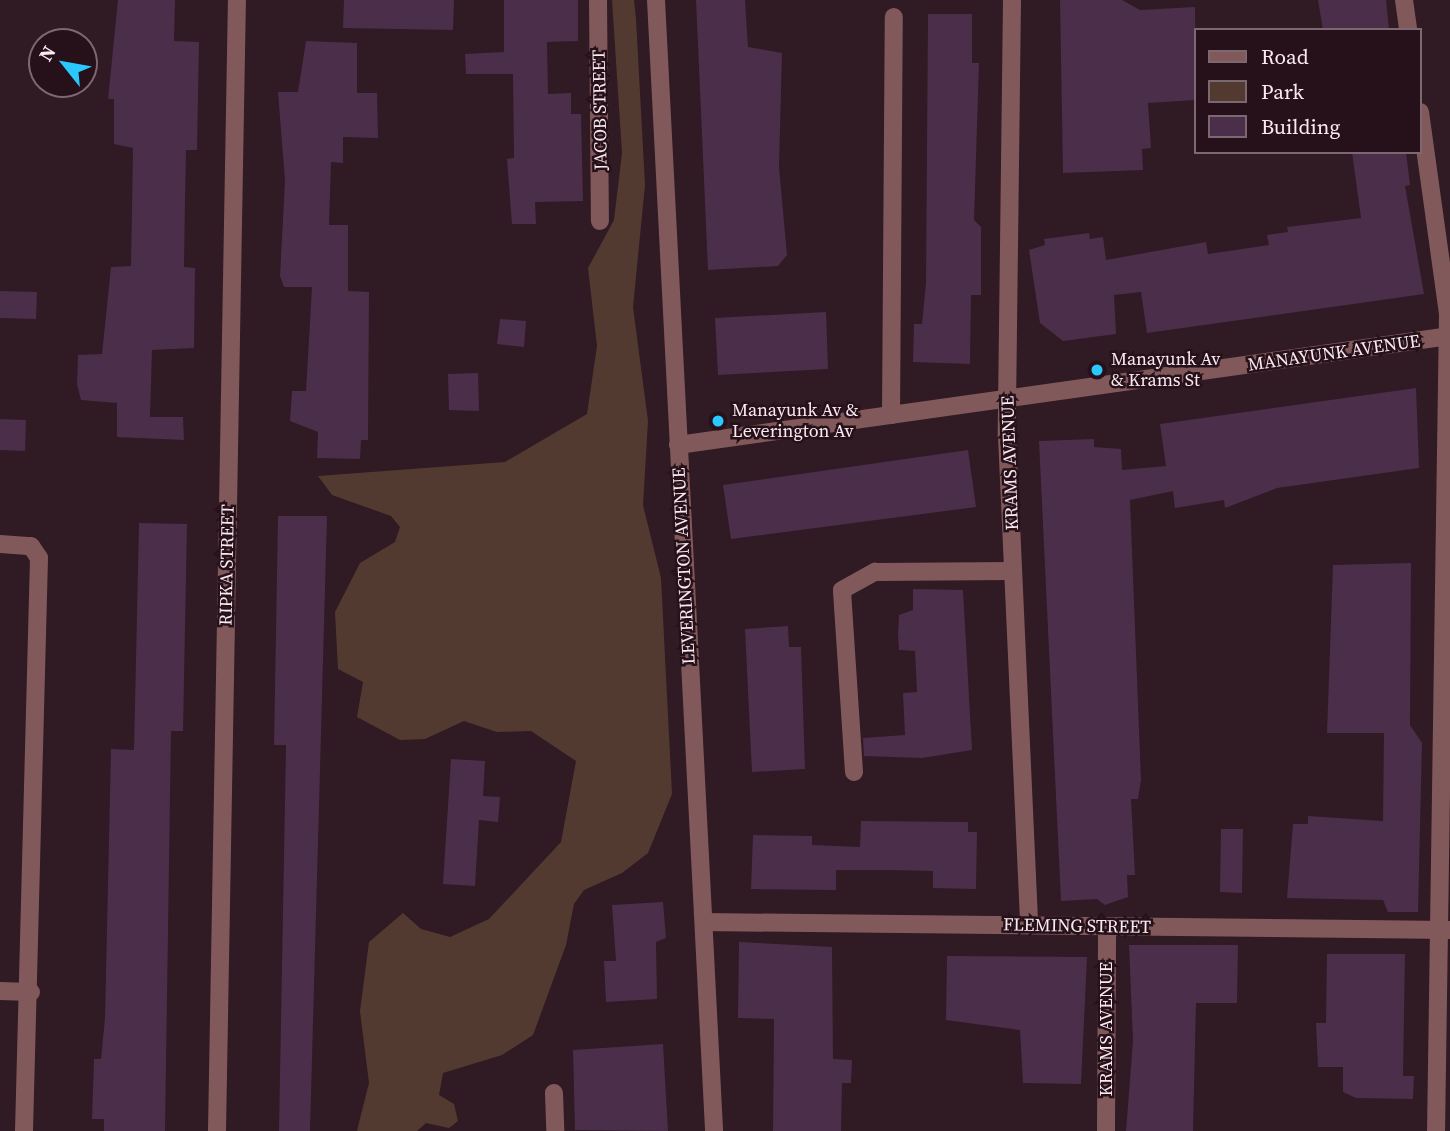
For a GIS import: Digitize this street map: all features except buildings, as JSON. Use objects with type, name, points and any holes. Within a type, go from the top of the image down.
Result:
[{"type":"street","name":"RIPKA STREET","points":[[218,1131],[237,0]]},
{"type":"street","name":"JACOB STREET","points":[[598,0],[600,220]]},
{"type":"street","name":"LEVERINGTON AVENUE","points":[[656,0],[715,1131]]},
{"type":"street","name":"KRAMS AVENUE","points":[[1012,0],[1007,399],[1029,925]]},
{"type":"street","points":[[1404,0],[1408,28]]},
{"type":"street","points":[[891,415],[894,17]]},
{"type":"street","points":[[1422,127],[1449,336],[1444,930],[1436,1131]]},
{"type":"street","name":"MANAYUNK AVENUE","points":[[678,445],[1449,336]]},
{"type":"street","points":[[0,544],[31,545],[39,558],[31,992],[24,1131]]},
{"type":"street","points":[[854,772],[842,590],[874,572],[1013,571]]},
{"type":"street","name":"FLEMING STREET","points":[[704,922],[1444,930]]},
{"type":"street","name":"KRAMS AVENUE","points":[[1106,1131],[1107,926]]},
{"type":"street","points":[[0,991],[31,992]]},
{"type":"street","points":[[554,1093],[555,1131]]},
{"type":"green space","points":[[612,0],[634,0],[636,19],[645,185],[633,307],[648,421],[643,505],[661,578],[672,794],[648,853],[622,873],[584,890],[574,904],[566,945],[533,1035],[502,1055],[443,1073],[439,1095],[454,1104],[458,1121],[449,1128],[426,1123],[417,1131],[357,1131],[369,1083],[360,1011],[369,942],[403,913],[421,929],[450,937],[489,919],[561,842],[576,761],[531,731],[497,732],[464,721],[425,739],[400,740],[357,717],[363,682],[338,669],[335,612],[360,563],[395,542],[400,527],[391,516],[332,495],[318,476],[505,462],[587,414],[597,346],[588,268],[614,220],[622,153]]},
{"type":"place","name":"Manayunk Av & Krams St","points":[[1097,370]]},
{"type":"place","name":"Manayunk Av & Leverington Av","points":[[718,421]]}]
